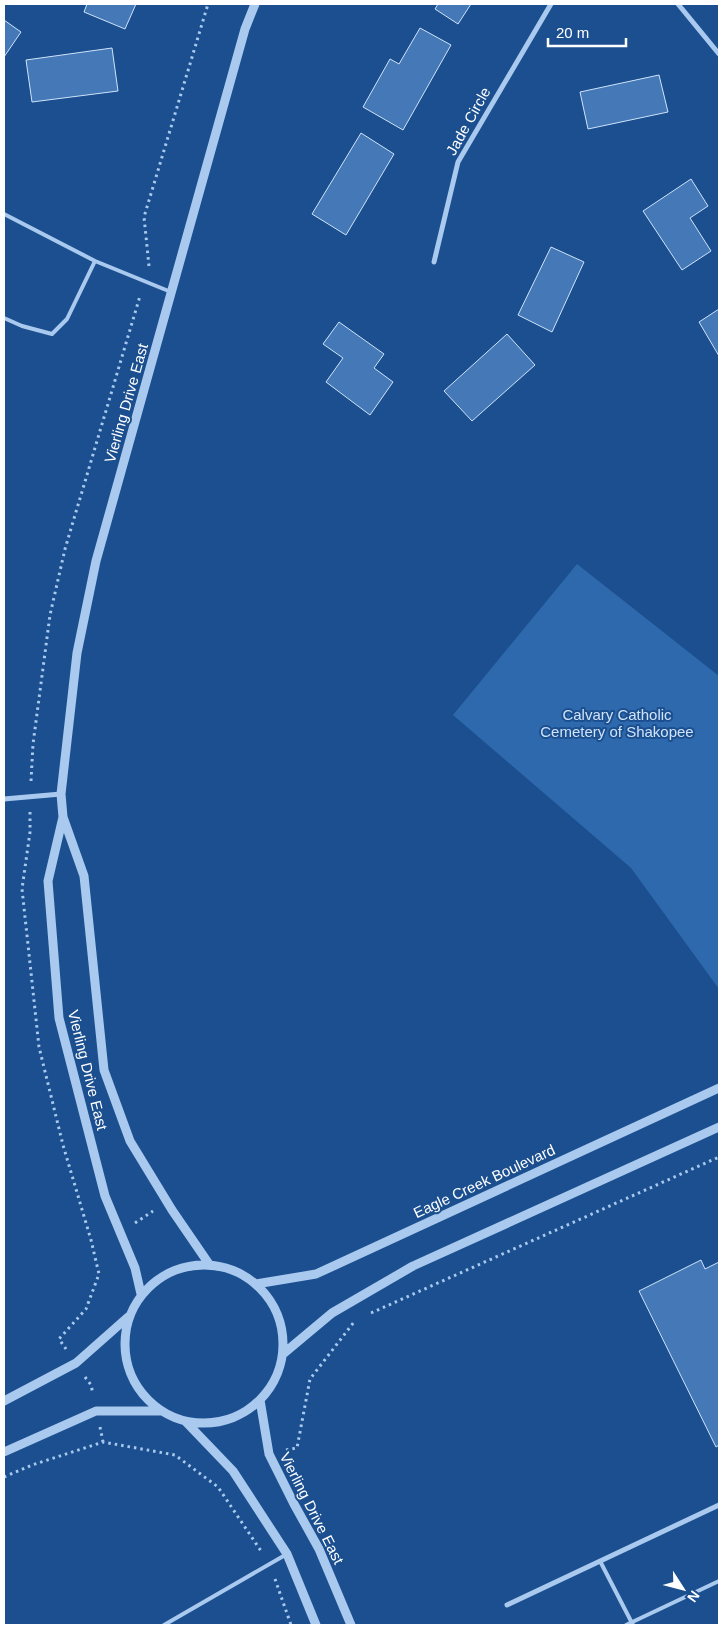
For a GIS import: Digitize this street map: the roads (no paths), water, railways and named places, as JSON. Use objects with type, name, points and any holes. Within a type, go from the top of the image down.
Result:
[{"type":"street","name":"Vierling Drive East","points":[[209,1264],[172,1210],[130,1141],[104,1070],[84,876],[63,817],[60,794],[77,653],[96,561],[244,29],[255,4]]},
{"type":"street","name":"Jade Circle","points":[[434,262],[458,162],[550,4]]},
{"type":"street","points":[[678,4],[719,54]]},
{"type":"street","points":[[4,799],[60,794]]},
{"type":"street","name":"Vierling Drive East","points":[[63,817],[48,881],[59,1018],[105,1196],[135,1268],[140,1294]]},
{"type":"street","name":"Eagle Creek Boulevard","points":[[256,1284],[316,1274],[719,1088]]},
{"type":"street","points":[[283,1354],[332,1313],[413,1266],[719,1127]]},
{"type":"street","points":[[209,1264],[234,1270],[256,1284],[273,1304],[282,1328],[283,1354],[276,1378],[260,1400],[238,1416],[212,1423],[186,1422],[161,1411],[141,1394],[128,1370],[124,1344],[128,1317],[140,1294],[160,1277],[183,1266],[209,1264]]},
{"type":"street","points":[[4,1401],[76,1363],[128,1317]]},
{"type":"street","name":"Vierling Drive East","points":[[260,1400],[269,1454],[319,1549],[351,1625]]},
{"type":"street","points":[[4,1452],[96,1411],[161,1411]]},
{"type":"street","points":[[186,1422],[233,1471],[287,1554],[316,1625]]},
{"type":"street","points":[[507,1606],[719,1505]]},
{"type":"lane","points":[[4,214],[95,261],[171,292]]},
{"type":"lane","points":[[4,318],[22,326],[52,334],[67,319],[95,261]]},
{"type":"lane","points":[[164,1625],[287,1554]]},
{"type":"lane","points":[[600,1561],[632,1624]]},
{"type":"lane","points":[[626,1625],[632,1624],[719,1582]]},
{"type":"park label","name":"Calvary Catholic Cemetery of Shakopee","points":[[617,722]]}]
